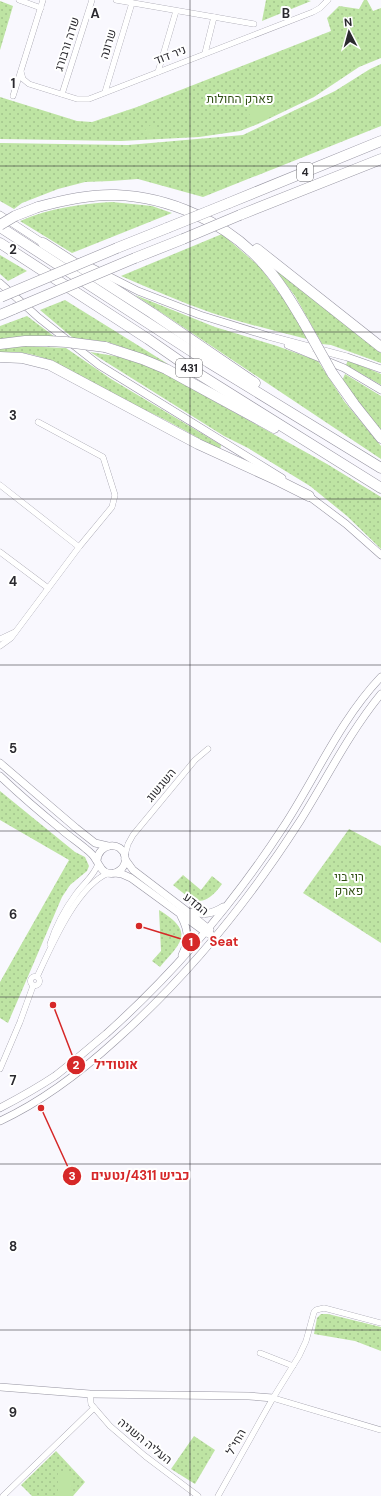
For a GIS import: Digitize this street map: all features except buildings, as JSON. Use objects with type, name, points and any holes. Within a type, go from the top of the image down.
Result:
[{"type":"highway","name":"4","points":[[1,297],[381,141]]},
{"type":"highway","name":"4","points":[[0,315],[240,215],[381,159]]},
{"type":"highway","points":[[0,226],[15,216],[38,206],[60,201],[96,196],[125,196],[160,202],[215,224],[254,247],[381,347]]},
{"type":"highway","points":[[215,224],[233,236],[261,261],[276,278],[304,323],[332,373],[381,438]]},
{"type":"highway","name":"431","points":[[0,226],[208,362],[381,468]]},
{"type":"highway","name":"431","points":[[0,243],[148,339],[194,371],[381,488]]},
{"type":"highway","points":[[43,243],[152,312],[318,429]]},
{"type":"highway","points":[[0,344],[25,341],[74,343],[105,348],[142,358],[166,369],[381,488]]},
{"type":"highway","points":[[0,357],[22,358],[50,365],[198,444],[280,481],[308,496]]},
{"type":"main road","points":[[0,215],[43,243],[138,291],[200,315],[268,336],[347,357],[381,369]]},
{"type":"main road","points":[[0,283],[39,318],[99,365],[266,468],[308,496],[346,524],[381,555]]},
{"type":"main road","points":[[268,336],[344,368],[381,390]]},
{"type":"main road","points":[[0,1108],[37,1088],[67,1066],[126,1015],[177,964],[229,902],[284,826],[348,720],[381,677]]},
{"type":"main road","points":[[1,1122],[63,1084],[106,1050],[167,991],[215,937],[262,877],[300,820],[355,728],[381,694]]},
{"type":"main road","points":[[0,763],[76,828],[95,842],[120,849],[125,857],[121,869],[112,873],[102,870],[98,862],[84,847],[39,811],[0,776]]},
{"type":"main road","points":[[98,862],[98,857],[101,850],[112,846]]},
{"type":"main road","name":"המדע","points":[[125,857],[133,870],[188,912],[215,937]]},
{"type":"main road","name":"המדע","points":[[112,873],[122,874],[131,878],[180,915],[207,930]]},
{"type":"main road","points":[[188,912],[200,914],[209,913],[221,908],[229,902]]},
{"type":"main road","points":[[177,964],[185,948],[188,935],[185,924],[180,915]]},
{"type":"main road","points":[[0,1387],[90,1394],[250,1396],[273,1398]]},
{"type":"street","points":[[19,0],[41,8]]},
{"type":"street","points":[[13,96],[43,0]]},
{"type":"street","name":"שדה ורבורג","points":[[62,94],[92,0]]},
{"type":"street","points":[[116,0],[254,24]]},
{"type":"street","name":"ניר דוד","points":[[21,72],[23,79],[29,84],[77,99],[84,99],[313,12],[320,8],[328,0]]},
{"type":"street","name":"שרונה","points":[[105,92],[132,3]]},
{"type":"street","points":[[158,72],[176,10]]},
{"type":"street","points":[[205,54],[214,17]]},
{"type":"street","points":[[0,646],[11,638],[17,631],[79,547],[112,507],[115,500],[115,495],[103,457],[99,453],[38,422]]},
{"type":"street","points":[[0,485],[79,547]]},
{"type":"street","points":[[0,552],[48,588]]},
{"type":"street","points":[[0,639],[17,631]]},
{"type":"street","name":"השגשוג","points":[[112,846],[124,843],[133,835],[195,760],[208,750]]},
{"type":"street","name":"השגשוג","points":[[125,857],[128,844],[133,835]]},
{"type":"street","points":[[45,959],[53,935],[63,913],[79,890],[92,876],[98,862]]},
{"type":"street","points":[[0,1069],[20,1022],[33,986],[30,983],[30,980],[37,977],[45,959],[78,900],[94,882],[112,873]]},
{"type":"street","name":"החי\"ל","points":[[218,1496],[303,1348],[314,1312],[324,1308],[381,1323]]},
{"type":"street","points":[[260,1353],[293,1366]]},
{"type":"street","name":"העליה השניה","points":[[90,1394],[90,1400],[94,1408],[110,1426],[198,1496]]},
{"type":"street","points":[[273,1398],[381,1430]]},
{"type":"street","points":[[3,1496],[94,1408]]},
{"type":"green space","points":[[266,0],[307,0],[311,1],[262,21]]},
{"type":"green space","name":"פארק החולות","points":[[364,0],[367,0],[373,11],[381,8],[381,58],[359,67],[314,97],[240,131],[199,137],[121,141],[0,139],[0,97],[77,121],[92,122],[137,107],[331,31],[327,18],[339,6],[359,9]]},
{"type":"green space","points":[[0,1],[13,6],[0,50]]},
{"type":"green space","points":[[381,64],[381,126],[203,197],[138,179],[85,182],[58,189],[22,203],[14,209],[0,201],[0,143],[128,145],[243,135],[335,91],[370,69]]},
{"type":"green space","points":[[269,101],[275,114],[254,124],[248,111]]},
{"type":"green space","points":[[153,123],[159,130],[151,138],[144,131]]},
{"type":"green space","points":[[112,202],[152,206],[172,213],[72,253],[20,221],[65,207]]},
{"type":"green space","points":[[222,234],[260,267],[294,313],[307,339],[247,324],[212,313],[121,276]]},
{"type":"green space","points":[[0,255],[27,271],[8,281],[0,274]]},
{"type":"green space","points":[[273,267],[381,353],[381,363],[331,345],[322,344],[295,296]]},
{"type":"green space","points":[[135,295],[215,327],[277,346],[318,361],[344,401],[381,446],[381,459]]},
{"type":"green space","points":[[65,300],[168,364],[108,342],[73,338],[40,310]]},
{"type":"green space","points":[[27,316],[55,337],[0,339],[0,326]]},
{"type":"green space","points":[[20,346],[66,348],[111,379],[221,445],[220,450],[167,421],[124,401],[65,367],[33,355],[17,352],[0,353],[0,348]]},
{"type":"green space","points":[[90,352],[133,359],[160,371],[327,464],[381,497],[381,549],[347,516],[310,486],[248,448],[224,436]]},
{"type":"green space","points":[[348,360],[381,374],[381,385],[346,365]]},
{"type":"green space","points":[[345,374],[381,396],[381,430],[342,381]]},
{"type":"green space","points":[[0,791],[75,852],[85,857],[89,866],[87,871],[70,885],[62,897],[8,1023],[0,1018],[0,982],[69,860],[0,820]]},
{"type":"green space","name":"רוי בוי פארק","points":[[349,829],[381,846],[381,943],[303,893]]},
{"type":"green space","points":[[183,875],[201,890],[212,876],[222,884],[209,898],[198,901],[187,896],[173,885]]},
{"type":"green space","points":[[159,910],[170,918],[181,931],[179,944],[160,967],[152,961],[161,951]]},
{"type":"green space","points":[[321,1314],[328,1314],[381,1327],[381,1351],[355,1341],[314,1334],[317,1318]]},
{"type":"green space","points":[[194,1436],[215,1450],[195,1484],[171,1469]]},
{"type":"green space","points":[[56,1451],[85,1482],[73,1496],[32,1496],[21,1485]]},
{"type":"green space","points":[[58,1471],[73,1471],[73,1496],[58,1496]]},
{"type":"place","name":"Seat","points":[[139,926]]},
{"type":"place","name":"אוטודיל","points":[[53,1005]]},
{"type":"place","name":"כביש 4311/נטעים","points":[[41,1108]]}]
